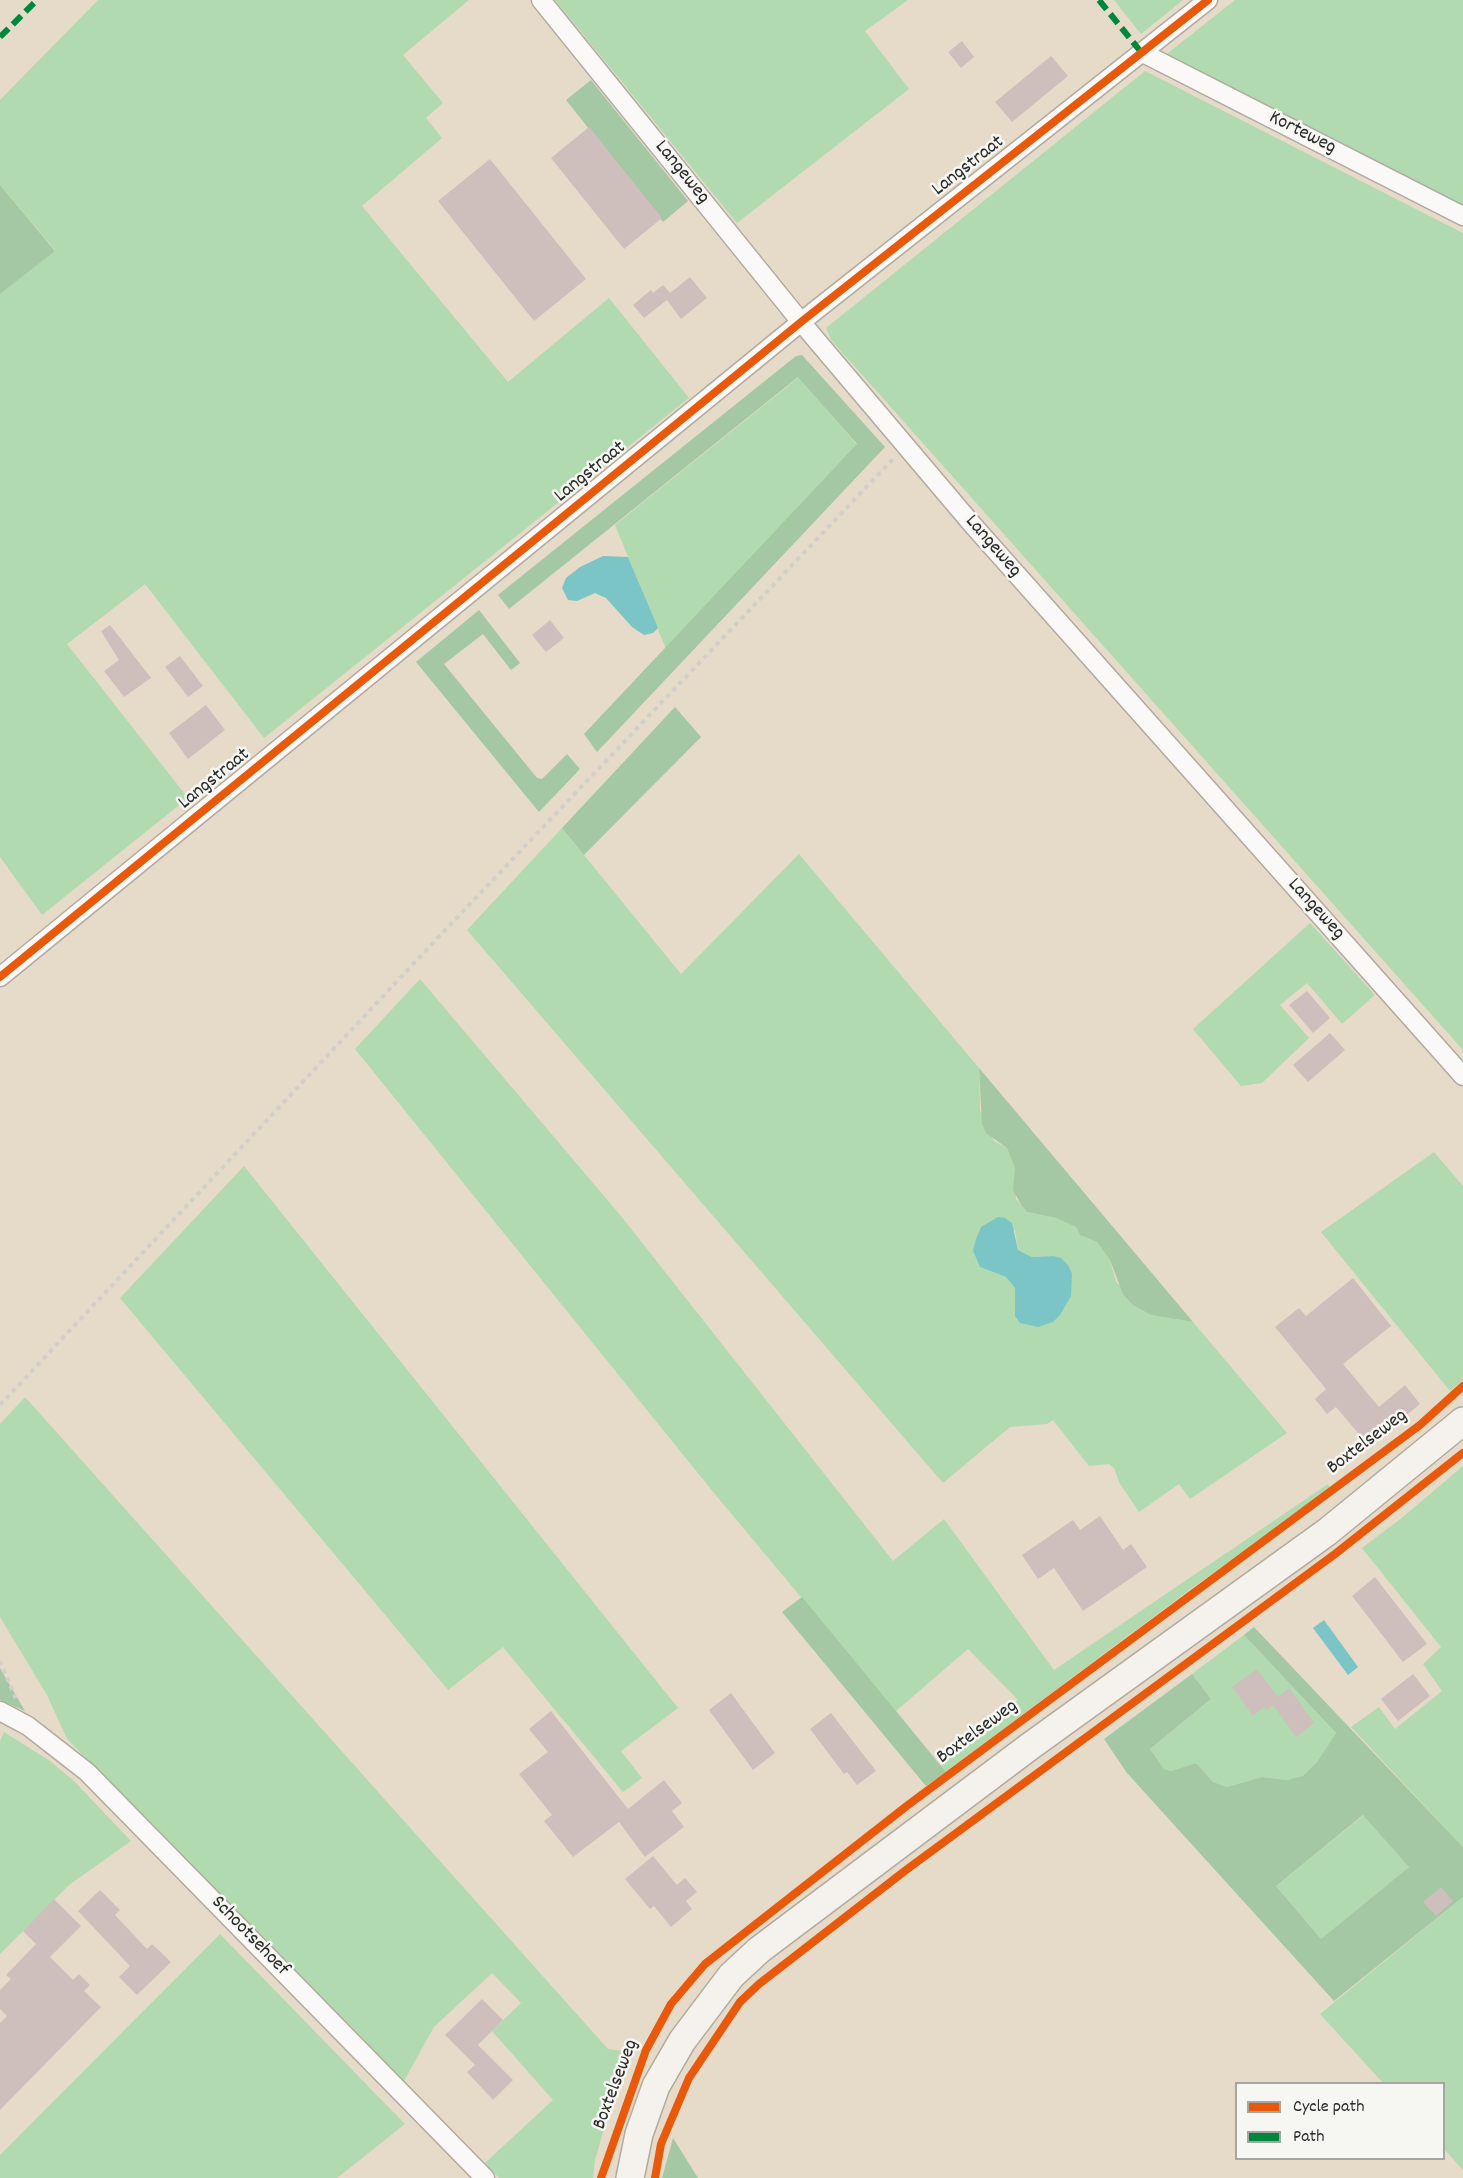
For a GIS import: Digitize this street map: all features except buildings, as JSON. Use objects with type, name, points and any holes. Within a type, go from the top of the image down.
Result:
[{"type":"main road","name":"Boxtelseweg","points":[[630,2178],[639,2134],[656,2086],[682,2040],[731,1976],[759,1950],[1029,1747],[1326,1532],[1463,1421]]},
{"type":"street","name":"Langeweg","points":[[541,0],[801,322],[971,523],[1463,1076]]},
{"type":"street","name":"Langstraat","points":[[0,977],[801,322],[1208,0]]},
{"type":"street","name":"Korteweg","points":[[1141,52],[1463,216]]},
{"type":"street","name":"Schootsehoef","points":[[0,1712],[28,1726],[87,1772],[485,2178]]},
{"type":"path","points":[[0,1405],[431,945],[906,446]]},
{"type":"path","points":[[0,1661],[28,1726]]},
{"type":"green space","points":[[98,0],[469,0],[403,55],[443,103],[426,118],[442,138],[362,206],[508,382],[609,298],[689,398],[264,738],[145,584],[67,644],[188,798],[42,915],[0,857],[0,294],[55,250],[0,185],[0,100]]},
{"type":"green space","points":[[555,0],[908,0],[865,31],[909,89],[737,223]]},
{"type":"green space","points":[[1114,0],[1183,0],[1141,34]]},
{"type":"green space","points":[[1235,0],[1463,0],[1463,209],[1167,58],[1168,53]]},
{"type":"green space","points":[[1145,71],[1463,233],[1463,1050],[832,341],[826,328]]},
{"type":"green space","points":[[591,80],[688,201],[663,222],[566,100]]},
{"type":"green space","points":[[0,185],[55,251],[0,294]]},
{"type":"green space","points":[[802,355],[885,447],[597,752],[584,734],[857,444],[798,377],[509,609],[498,595],[796,356]]},
{"type":"green space","points":[[799,377],[857,445],[666,649],[615,525]]},
{"type":"green space","points":[[479,610],[520,663],[511,670],[483,634],[444,664],[537,778],[542,779],[567,754],[580,769],[539,812],[416,662]]},
{"type":"green space","points":[[675,707],[701,737],[584,855],[562,828]]},
{"type":"green space","points":[[562,828],[681,974],[799,854],[979,1068],[980,1110],[994,1141],[1007,1148],[1015,1168],[1016,1199],[1027,1212],[1056,1218],[1076,1227],[1080,1235],[1097,1242],[1110,1260],[1116,1282],[1151,1315],[1193,1322],[1287,1433],[1190,1499],[1179,1484],[1139,1512],[1119,1482],[1114,1468],[1109,1464],[1089,1466],[1053,1420],[1047,1424],[1010,1427],[943,1483],[467,930]],"holes":[[[1015,1230],[1018,1250],[1032,1257],[1053,1256],[1014,1308],[1017,1303],[1015,1288],[1006,1277],[980,1267],[973,1251]]]},
{"type":"green space","points":[[1310,923],[1375,995],[1342,1024],[1307,983],[1280,1005],[1309,1038],[1262,1083],[1241,1086],[1193,1029]]},
{"type":"green space","points":[[420,979],[621,1216],[893,1561],[944,1519],[1054,1670],[1328,1484],[1331,1490],[1196,1585],[946,1772],[941,1766],[1018,1700],[968,1649],[896,1711],[714,1493],[355,1049]]},
{"type":"green space","points":[[979,1068],[1193,1322],[1151,1315],[1132,1304],[1123,1294],[1110,1260],[1097,1242],[1080,1235],[1076,1227],[1056,1218],[1027,1212],[1013,1190],[1015,1168],[1007,1148],[986,1133],[982,1124]]},
{"type":"green space","points":[[1434,1152],[1463,1186],[1463,1380],[1450,1391],[1321,1232]]},
{"type":"green space","points":[[244,1166],[678,1708],[621,1751],[642,1778],[623,1792],[503,1647],[448,1690],[120,1298]]},
{"type":"green space","points":[[25,1397],[608,2049],[631,2052],[618,2080],[595,2160],[593,2178],[499,2178],[485,2163],[553,2100],[492,2031],[521,2003],[492,1973],[434,2027],[404,2081],[67,1739],[47,1695],[0,1617],[0,1424]]},
{"type":"green space","points":[[1463,1466],[1463,1847],[1351,1727],[1379,1707],[1395,1729],[1442,1691],[1423,1664],[1441,1647],[1362,1548]]},
{"type":"green space","points":[[802,1597],[946,1772],[926,1786],[782,1612]]},
{"type":"green space","points":[[1254,1627],[1463,1847],[1463,1897],[1334,2001],[1127,1773],[1104,1739],[1192,1674],[1211,1699],[1150,1749],[1164,1769],[1171,1771],[1196,1763],[1213,1782],[1227,1787],[1262,1777],[1287,1780],[1303,1776],[1317,1762],[1336,1733],[1244,1635]],"holes":[[[1363,1815],[1409,1867],[1321,1939],[1276,1886]]]},
{"type":"green space","points":[[1244,1635],[1336,1733],[1317,1762],[1303,1777],[1287,1780],[1262,1777],[1227,1787],[1213,1782],[1196,1763],[1171,1771],[1164,1769],[1150,1749],[1211,1699],[1192,1674]]},
{"type":"green space","points":[[0,1668],[25,1711],[0,1700]]},
{"type":"green space","points":[[4,1732],[50,1761],[74,1781],[131,1841],[69,1885],[0,1954],[0,1741]]},
{"type":"green space","points":[[1364,1815],[1409,1867],[1321,1939],[1276,1886]]},
{"type":"green space","points":[[1463,1897],[1463,2170],[1445,2150],[1445,2082],[1382,2082],[1320,2014]]},
{"type":"green space","points":[[220,1934],[405,2124],[337,2178],[0,2178],[0,2155]]},
{"type":"green space","points":[[673,2138],[698,2178],[662,2178]]},
{"type":"water","points":[[603,556],[628,557],[658,628],[653,633],[644,635],[632,627],[606,598],[595,593],[577,601],[568,600],[562,588],[566,578],[580,567]]},
{"type":"water","points":[[998,1217],[1005,1218],[1012,1223],[1018,1250],[1032,1257],[1061,1258],[1068,1265],[1072,1274],[1071,1296],[1053,1322],[1038,1327],[1020,1323],[1015,1316],[1015,1288],[1006,1277],[980,1267],[973,1251],[976,1239],[981,1227]]},
{"type":"water","points":[[1324,1620],[1358,1667],[1348,1675],[1313,1628]]},
{"type":"marked path","points":[[0,37],[37,0]]},
{"type":"marked path","points":[[1099,0],[1141,52]]},
{"type":"cycle path","points":[[0,977],[801,322],[1208,0]]},
{"type":"cycle path","points":[[601,2178],[646,2050],[671,2004],[705,1964],[908,1805],[1420,1425],[1463,1386]]},
{"type":"cycle path","points":[[655,2178],[661,2144],[689,2078],[740,2002],[759,1984],[906,1870],[1335,1554],[1463,1453]]}]
